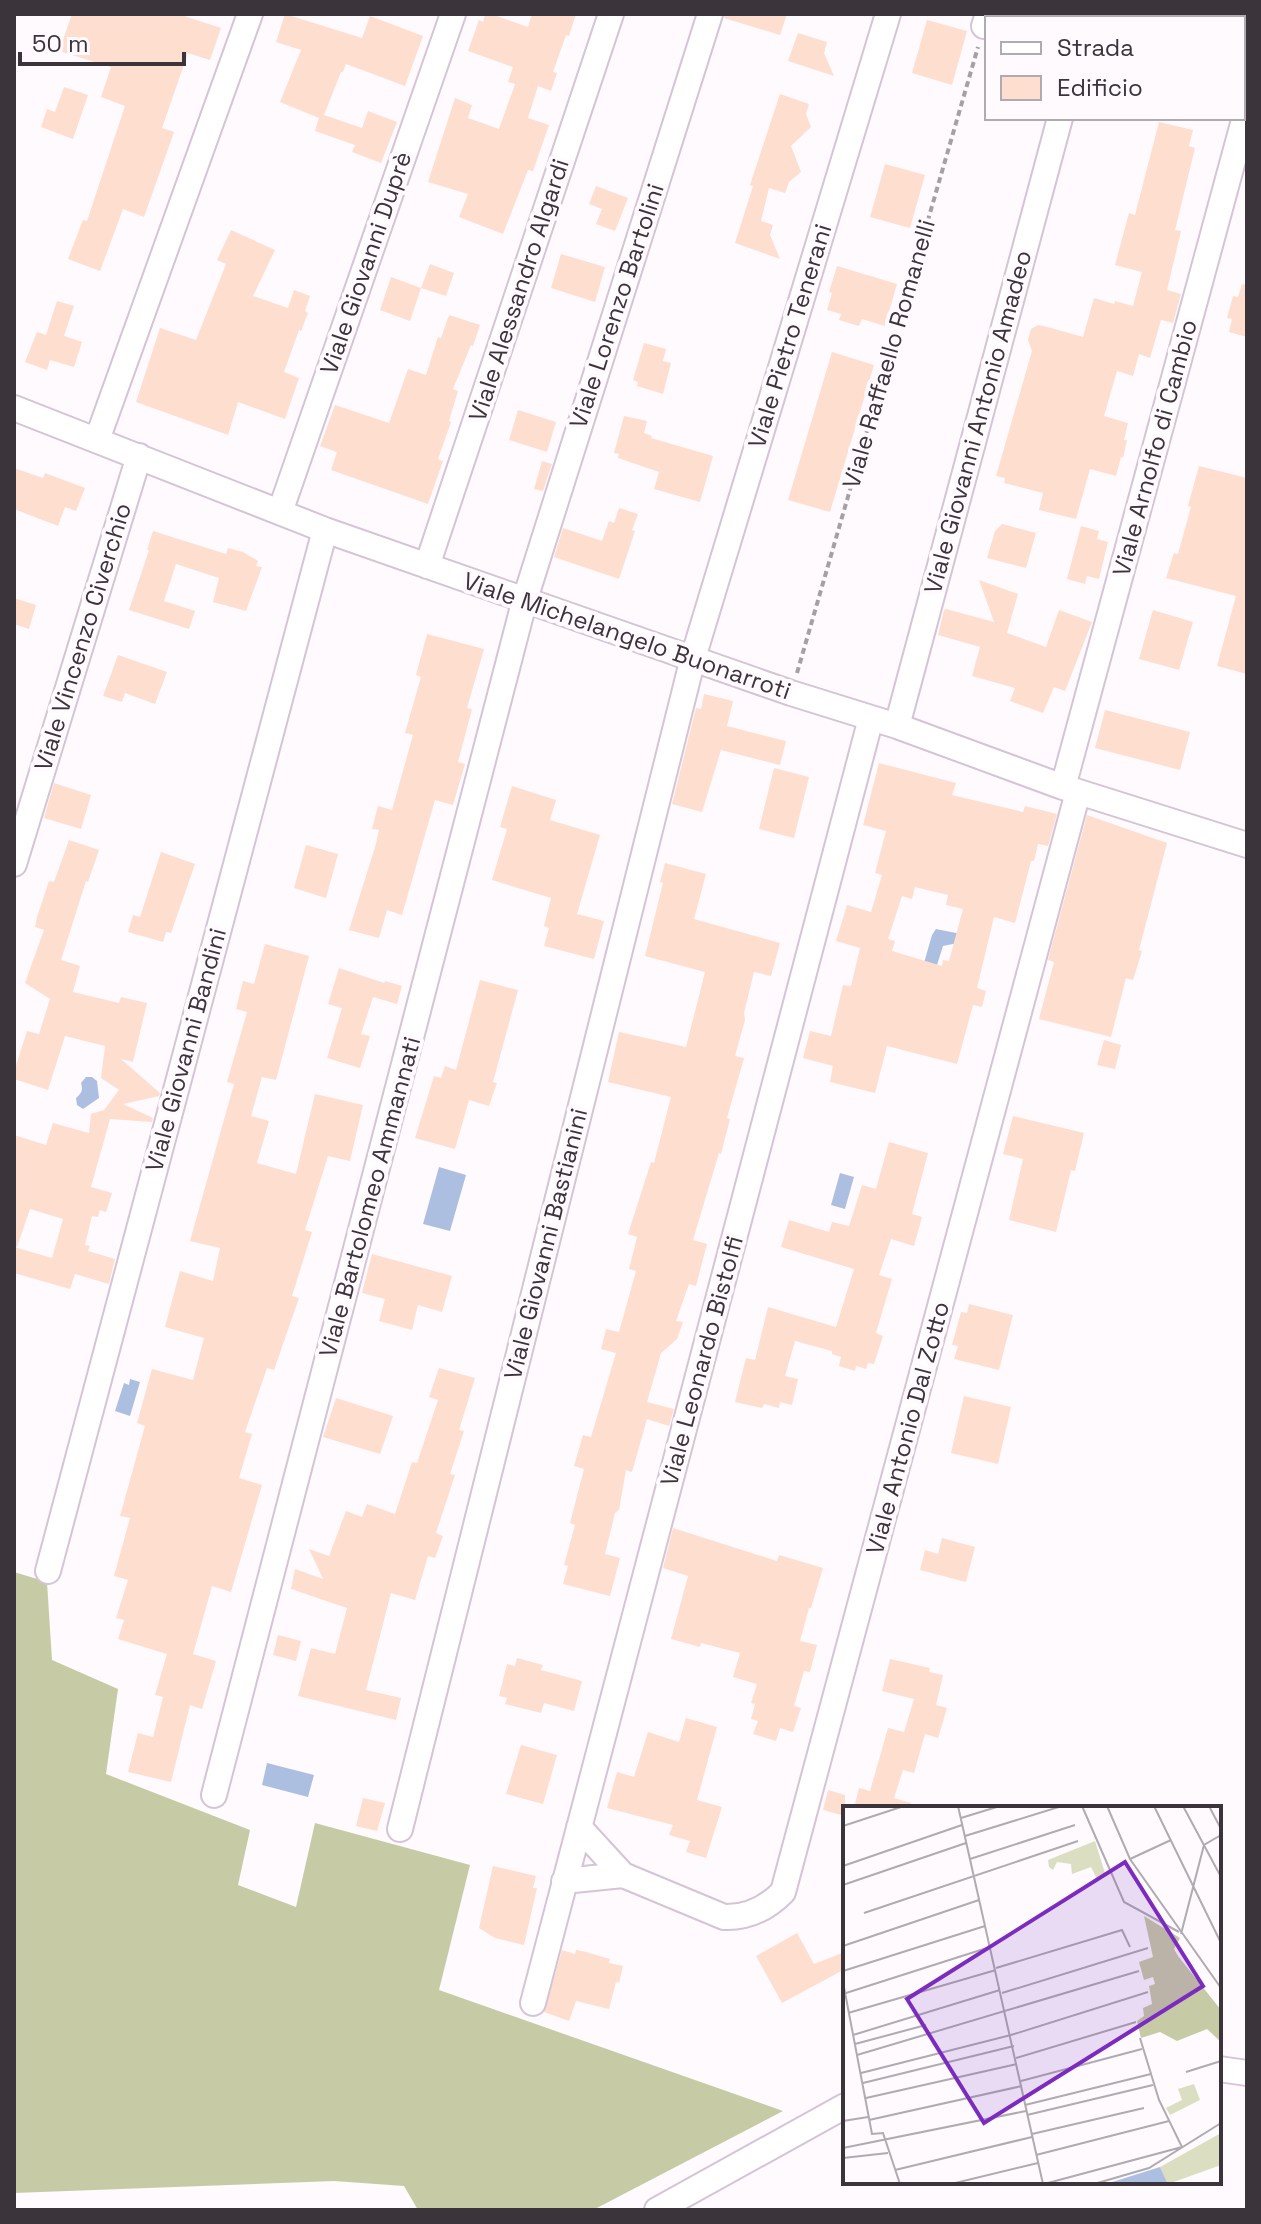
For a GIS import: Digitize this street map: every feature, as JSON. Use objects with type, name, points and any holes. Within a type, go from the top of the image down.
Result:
[{"type":"street","points":[[97,440],[250,14]]},
{"type":"street","name":"Viale Giovanni Duprè","points":[[280,512],[453,14]]},
{"type":"street","name":"Viale Alessandro Algardi","points":[[427,566],[611,14]]},
{"type":"street","name":"Viale Lorenzo Bartolini","points":[[525,599],[710,14]]},
{"type":"street","name":"Viale Pietro Tenerani","points":[[693,658],[888,14]]},
{"type":"street","name":"Viale Giovanni Antonio Amadeo","points":[[897,726],[1059,120]]},
{"type":"street","name":"Viale Arnolfo di Cambio","points":[[1070,790],[1244,120]]},
{"type":"street","name":"Viale Michelangelo Buonarroti","points":[[14,408],[325,530],[791,693],[897,726],[1070,790],[1247,845]]},
{"type":"street","name":"Viale Vincenzo Civerchio","points":[[14,864],[139,456]]},
{"type":"street","name":"Viale Giovanni Bandini","points":[[48,1571],[325,530]]},
{"type":"street","name":"Viale Bartolomeo Ammannati","points":[[214,1795],[525,599]]},
{"type":"street","name":"Viale Giovanni Bastianini","points":[[400,1829],[693,658]]},
{"type":"street","name":"Viale Leonardo Bistolfi","points":[[533,2003],[871,718]]},
{"type":"street","name":"Viale Antonio Dal Zotto","points":[[579,1827],[623,1875],[724,1917],[740,1918],[771,1905],[783,1892],[1070,790]]},
{"type":"street","name":"Viale Antonio Dal Zotto","points":[[564,1881],[623,1875]]},
{"type":"street","points":[[1221,2069],[1247,2073]]},
{"type":"street","points":[[657,2210],[843,2107]]},
{"type":"path","name":"Viale Raffaello Romanelli","points":[[791,693],[985,23]]},
{"type":"green space","points":[[14,1572],[47,1582],[52,1660],[118,1689],[106,1774],[250,1830],[238,1885],[296,1907],[315,1823],[470,1865],[439,1990],[783,2111],[593,2210],[418,2210],[404,2186],[334,2181],[14,2193]]},
{"type":"water","points":[[936,929],[961,934],[958,943],[943,946],[937,965],[924,963],[932,935]]},
{"type":"water","points":[[86,1077],[97,1081],[99,1098],[83,1109],[77,1105],[76,1098]]},
{"type":"water","points":[[439,1167],[466,1175],[450,1231],[423,1224]]},
{"type":"water","points":[[840,1173],[854,1177],[845,1209],[831,1205]]},
{"type":"water","points":[[130,1379],[140,1382],[130,1416],[115,1411],[124,1383],[129,1385]]},
{"type":"water","points":[[267,1763],[314,1775],[308,1797],[262,1785]]},
{"type":"building","points":[[72,14],[178,14],[221,28],[210,60],[188,53],[162,128],[174,132],[144,217],[123,209],[100,271],[68,259],[83,220],[87,221],[125,106],[101,97],[111,67],[59,51]]},
{"type":"building","points":[[285,14],[362,38],[370,16],[423,36],[405,86],[346,64],[324,115],[362,128],[368,111],[397,122],[381,163],[352,152],[355,145],[315,131],[319,118],[280,102],[301,50],[276,42]]},
{"type":"building","points":[[485,14],[528,27],[532,14],[576,14],[553,72],[557,73],[551,91],[538,86],[528,118],[549,125],[533,171],[528,170],[503,234],[459,217],[468,194],[428,182],[455,98],[472,105],[468,118],[499,129],[515,84],[508,82],[513,67],[468,51],[479,20],[483,22]]},
{"type":"building","points":[[725,14],[787,14],[780,35],[724,18]]},
{"type":"building","points":[[927,20],[967,31],[952,85],[912,73]]},
{"type":"building","points":[[798,33],[827,42],[824,53],[834,76],[788,61]]},
{"type":"building","points":[[64,87],[88,95],[73,139],[41,127],[47,109],[55,112]]},
{"type":"building","points":[[780,94],[809,104],[806,114],[811,127],[791,146],[801,172],[789,182],[785,193],[769,188],[761,221],[773,225],[770,235],[780,259],[735,243],[753,186],[750,185]]},
{"type":"building","points":[[1159,122],[1193,130],[1189,146],[1195,148],[1175,230],[1181,231],[1167,290],[1181,294],[1173,323],[1161,320],[1150,358],[1139,354],[1133,376],[1117,371],[1104,416],[1128,423],[1123,458],[1116,476],[1090,469],[1076,519],[1039,510],[1043,493],[1004,483],[1005,478],[996,476],[1032,351],[1028,340],[1031,329],[1038,325],[1083,337],[1094,298],[1133,306],[1142,272],[1115,265],[1129,213],[1135,215]]},
{"type":"building","points":[[885,164],[925,175],[910,228],[870,217]]},
{"type":"building","points":[[596,186],[628,198],[615,231],[596,224],[602,209],[589,204]]},
{"type":"building","points":[[231,230],[275,250],[253,296],[288,308],[294,290],[310,296],[305,311],[308,313],[284,372],[299,378],[285,419],[238,402],[228,435],[136,402],[160,328],[196,340],[226,264],[217,260]]},
{"type":"building","points":[[561,254],[605,267],[595,302],[551,288]]},
{"type":"building","points":[[430,264],[454,273],[446,296],[421,288]]},
{"type":"building","points":[[837,266],[897,284],[885,326],[862,319],[859,326],[839,320],[841,314],[827,310]]},
{"type":"building","points":[[391,277],[421,288],[410,321],[380,310]]},
{"type":"building","points":[[1242,284],[1247,285],[1247,337],[1229,332],[1232,319],[1227,318],[1233,296],[1238,297]]},
{"type":"building","points":[[57,301],[74,306],[64,336],[82,342],[74,367],[50,360],[47,370],[25,362],[37,332],[46,335]]},
{"type":"building","points":[[449,315],[480,325],[453,389],[458,391],[438,459],[443,461],[428,504],[331,470],[337,452],[320,446],[335,405],[389,423],[408,369],[426,375]]},
{"type":"building","points":[[644,343],[666,349],[663,361],[671,363],[663,394],[637,386],[638,382],[633,380]]},
{"type":"building","points":[[832,352],[874,365],[830,512],[788,500]]},
{"type":"building","points":[[518,410],[556,422],[547,452],[509,440]]},
{"type":"building","points":[[624,416],[647,421],[644,433],[651,438],[713,456],[700,502],[654,489],[659,472],[618,458],[619,454],[614,453]]},
{"type":"building","points":[[542,461],[552,464],[543,491],[534,489]]},
{"type":"building","points":[[1199,466],[1247,478],[1247,674],[1217,666],[1236,596],[1166,578],[1174,553],[1178,554]]},
{"type":"building","points":[[14,468],[43,478],[45,473],[85,488],[76,511],[65,507],[58,526],[14,509]]},
{"type":"building","points":[[619,508],[638,514],[619,579],[554,557],[563,528],[602,541],[609,521],[614,523]]},
{"type":"building","points":[[1002,524],[1036,533],[1026,568],[987,558],[995,531]]},
{"type":"building","points":[[1081,526],[1099,531],[1097,539],[1108,542],[1099,579],[1087,576],[1085,584],[1067,579]]},
{"type":"building","points":[[153,531],[226,554],[228,548],[243,552],[258,561],[256,566],[262,567],[246,611],[213,602],[219,578],[176,564],[164,601],[195,611],[189,629],[129,610]]},
{"type":"building","points":[[979,580],[1018,594],[1007,633],[1046,647],[1059,610],[1092,622],[1065,691],[1054,687],[1043,713],[1010,701],[1015,688],[972,676],[980,647],[938,635],[946,609],[994,622]]},
{"type":"building","points":[[14,598],[36,605],[29,629],[14,624]]},
{"type":"building","points":[[1153,610],[1193,622],[1179,670],[1139,659]]},
{"type":"building","points":[[427,634],[484,649],[467,708],[472,709],[458,762],[465,764],[453,805],[435,800],[402,915],[387,910],[379,938],[349,930],[376,844],[379,830],[372,829],[378,806],[392,810],[413,735],[405,733],[421,677],[416,675]]},
{"type":"building","points":[[118,655],[167,672],[155,704],[125,693],[122,702],[103,696]]},
{"type":"building","points":[[704,694],[733,701],[727,726],[786,741],[780,765],[721,750],[702,812],[672,804],[696,708],[701,709]]},
{"type":"building","points":[[1105,710],[1190,732],[1180,770],[1095,748]]},
{"type":"building","points":[[879,763],[956,783],[952,795],[1023,812],[1025,806],[1057,814],[1048,846],[1038,844],[1034,861],[1031,861],[1015,923],[994,917],[977,988],[986,991],[982,1007],[973,1005],[957,1064],[887,1046],[875,1093],[830,1082],[833,1066],[803,1058],[810,1031],[831,1036],[843,985],[851,986],[860,948],[836,941],[847,905],[871,912],[882,875],[875,873],[886,831],[863,825]],"holes":[[[915,887],[948,895],[946,905],[963,909],[949,961],[943,960],[942,966],[892,951],[895,941],[888,939],[902,896],[912,899]]]},
{"type":"building","points":[[774,768],[809,777],[794,838],[759,829]]},
{"type":"building","points":[[54,783],[91,795],[81,829],[44,818]]},
{"type":"building","points":[[512,786],[556,800],[550,820],[600,835],[577,914],[604,921],[594,959],[544,946],[549,928],[544,926],[551,898],[492,880],[507,829],[500,827]]},
{"type":"building","points":[[1087,815],[1167,843],[1139,950],[1142,951],[1133,980],[1126,978],[1111,1037],[1039,1019],[1054,962],[1048,960]]},
{"type":"building","points":[[69,840],[99,850],[61,960],[80,966],[73,992],[119,1003],[121,997],[147,1003],[133,1062],[121,1059],[160,1093],[159,1096],[123,1104],[153,1118],[152,1122],[110,1119],[91,1187],[112,1193],[106,1212],[100,1210],[98,1217],[92,1216],[85,1245],[90,1246],[88,1251],[115,1259],[109,1284],[75,1274],[70,1289],[14,1273],[14,1247],[52,1258],[63,1219],[30,1209],[17,1247],[14,1246],[14,1135],[46,1145],[53,1123],[89,1133],[91,1114],[104,1110],[119,1090],[101,1078],[105,1046],[65,1036],[48,1090],[14,1079],[27,1031],[39,1034],[50,999],[25,983],[44,930],[35,927],[37,917],[49,881],[54,882]]},
{"type":"building","points":[[306,845],[338,854],[326,898],[294,888]]},
{"type":"building","points":[[161,852],[195,864],[171,933],[166,932],[163,942],[128,932],[133,915],[140,917]]},
{"type":"building","points":[[665,863],[706,874],[694,919],[780,943],[771,976],[754,972],[735,1056],[744,1058],[727,1118],[730,1119],[721,1154],[693,1240],[707,1244],[696,1286],[689,1284],[676,1321],[683,1322],[677,1339],[661,1353],[647,1402],[674,1409],[669,1426],[647,1419],[632,1472],[626,1470],[619,1510],[615,1513],[605,1554],[620,1558],[610,1596],[563,1584],[568,1566],[564,1565],[575,1525],[570,1523],[584,1469],[574,1466],[583,1435],[591,1437],[616,1353],[601,1349],[606,1329],[619,1332],[636,1271],[629,1269],[637,1237],[628,1234],[651,1162],[654,1163],[671,1097],[608,1082],[619,1032],[686,1047],[705,972],[645,956]]},
{"type":"building","points":[[265,944],[309,956],[276,1080],[262,1077],[251,1116],[269,1121],[257,1163],[296,1174],[315,1094],[363,1105],[350,1161],[328,1156],[305,1230],[312,1232],[292,1296],[299,1298],[274,1370],[267,1368],[245,1432],[252,1434],[239,1478],[262,1485],[231,1592],[212,1586],[193,1654],[216,1661],[202,1709],[190,1705],[171,1782],[128,1772],[138,1733],[153,1737],[163,1697],[155,1695],[167,1654],[118,1639],[124,1620],[116,1618],[128,1580],[114,1576],[130,1518],[120,1516],[145,1426],[137,1423],[152,1369],[193,1380],[204,1338],[165,1327],[180,1271],[213,1281],[220,1248],[190,1241],[234,1084],[227,1082],[247,1012],[236,1009],[243,981],[254,984]]},
{"type":"building","points":[[339,968],[402,986],[397,1004],[373,997],[361,1034],[370,1036],[360,1068],[327,1058],[342,1008],[328,1004]]},
{"type":"building","points":[[480,980],[518,990],[489,1106],[469,1100],[455,1149],[415,1138],[434,1076],[441,1078],[445,1066],[456,1070]]},
{"type":"building","points":[[1104,1040],[1121,1045],[1115,1069],[1097,1065]]},
{"type":"building","points":[[1013,1116],[1084,1133],[1075,1171],[1071,1170],[1056,1232],[1009,1220],[1023,1159],[1003,1154]]},
{"type":"building","points":[[889,1142],[928,1153],[912,1214],[922,1217],[914,1246],[891,1239],[879,1275],[892,1279],[876,1333],[883,1336],[874,1364],[868,1363],[866,1369],[856,1366],[855,1371],[839,1366],[841,1357],[832,1354],[832,1351],[795,1341],[785,1376],[798,1379],[792,1405],[780,1402],[779,1408],[764,1404],[762,1408],[735,1402],[746,1358],[755,1360],[768,1307],[836,1327],[854,1269],[781,1247],[789,1220],[829,1232],[832,1222],[849,1226],[862,1185],[876,1189]]},
{"type":"building","points":[[372,1254],[452,1276],[442,1312],[418,1305],[412,1330],[379,1321],[385,1299],[362,1293]]},
{"type":"building","points":[[969,1304],[1013,1315],[999,1370],[954,1359],[958,1346],[952,1345],[961,1312],[967,1313]]},
{"type":"building","points":[[439,1368],[475,1378],[459,1430],[464,1431],[450,1474],[455,1475],[436,1533],[443,1536],[435,1558],[428,1556],[415,1600],[391,1593],[366,1690],[401,1698],[396,1720],[298,1696],[311,1648],[335,1654],[347,1608],[291,1589],[295,1569],[323,1579],[309,1549],[329,1556],[346,1511],[362,1517],[367,1504],[395,1514],[412,1462],[417,1463],[438,1400],[429,1397]]},
{"type":"building","points":[[964,1396],[1011,1407],[998,1464],[951,1453]]},
{"type":"building","points":[[336,1398],[393,1416],[380,1454],[323,1437]]},
{"type":"building","points":[[673,1528],[777,1561],[779,1555],[823,1568],[800,1641],[817,1645],[810,1672],[804,1671],[794,1706],[801,1708],[793,1732],[780,1728],[776,1741],[753,1734],[758,1721],[751,1719],[755,1704],[751,1703],[757,1684],[733,1677],[740,1653],[671,1639],[688,1576],[663,1568]]},
{"type":"building","points":[[942,1538],[975,1547],[966,1582],[920,1570],[925,1550],[938,1554]]},
{"type":"building","points":[[278,1635],[301,1641],[296,1661],[273,1655]]},
{"type":"building","points":[[517,1658],[543,1665],[541,1670],[582,1681],[574,1711],[544,1703],[541,1713],[505,1704],[507,1698],[499,1696],[507,1664],[515,1666]]},
{"type":"building","points":[[890,1659],[930,1668],[929,1672],[943,1675],[936,1705],[947,1708],[938,1738],[925,1734],[914,1773],[903,1770],[894,1798],[911,1803],[910,1806],[854,1806],[859,1788],[870,1791],[888,1728],[904,1732],[914,1699],[882,1691]]},
{"type":"building","points":[[686,1718],[717,1727],[697,1800],[722,1807],[706,1858],[686,1852],[690,1841],[669,1835],[673,1825],[607,1808],[617,1772],[634,1777],[648,1732],[679,1742]]},
{"type":"building","points":[[521,1745],[557,1755],[543,1804],[506,1794]]},
{"type":"building","points":[[828,1790],[845,1795],[843,1815],[823,1810]]},
{"type":"building","points":[[363,1798],[385,1803],[377,1831],[356,1826]]},
{"type":"building","points":[[493,1866],[536,1876],[533,1888],[537,1888],[524,1945],[495,1938],[479,1928]]},
{"type":"building","points":[[797,1933],[814,1964],[843,1953],[843,1970],[782,2003],[756,1956]]},
{"type":"building","points":[[562,1950],[575,1954],[576,1950],[586,1952],[623,1966],[609,2009],[576,2001],[569,2021],[544,2012]]}]
